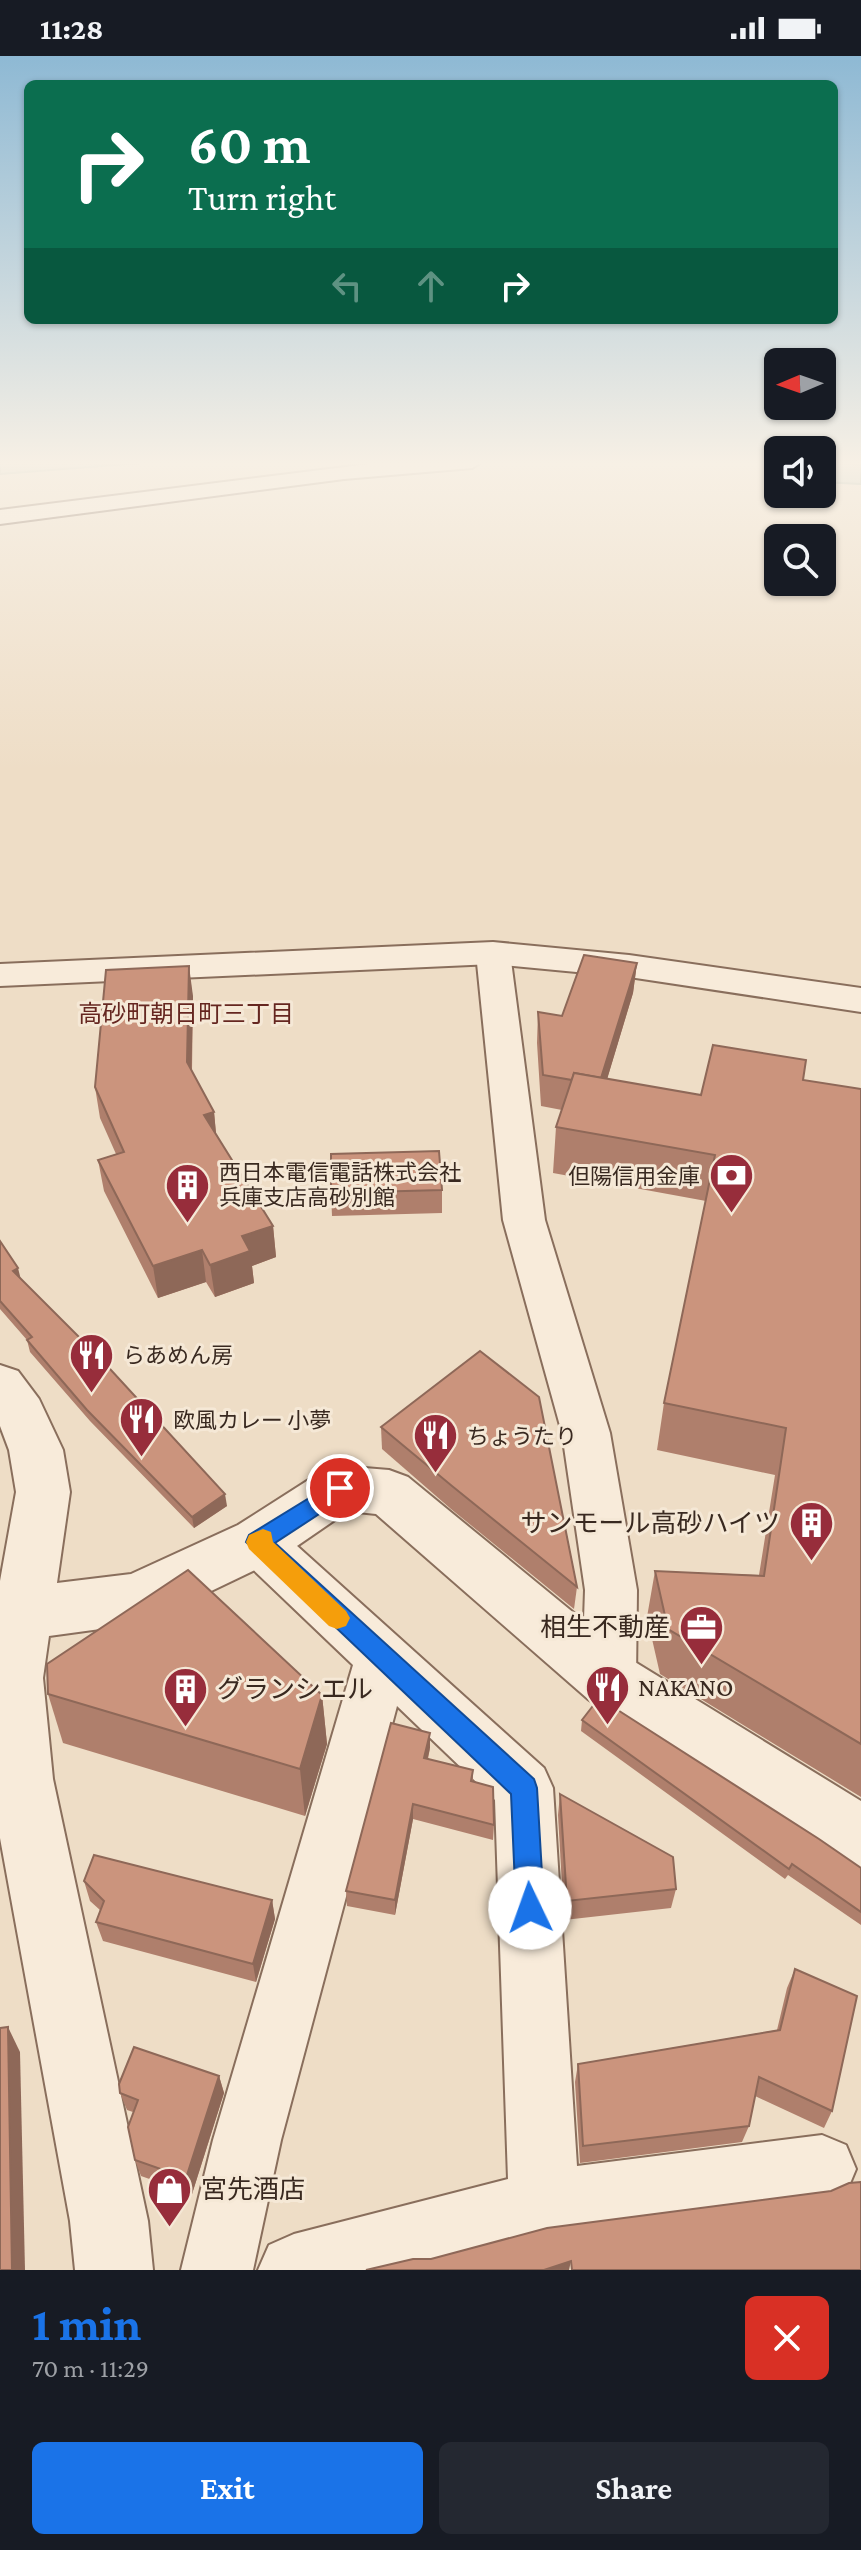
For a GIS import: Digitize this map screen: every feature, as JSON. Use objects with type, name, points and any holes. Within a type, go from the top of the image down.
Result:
[{"type":"street","points":[[0,975],[493,953],[629,966],[861,1000]]},
{"type":"street","points":[[493,953],[524,1220],[586,1433],[611,1590],[609,1679]]},
{"type":"street","points":[[0,1385],[21,1413],[36,1450],[43,1492],[13,1678],[21,1779],[109,2221],[114,2270]]},
{"type":"street","points":[[25,1613],[137,1599],[258,1542],[340,1488],[389,1493],[609,1679],[861,1838]]},
{"type":"street","points":[[258,1542],[382,1660],[524,1788],[544,2205]]},
{"type":"street","points":[[217,2270],[247,2140],[382,1660]]},
{"type":"street","points":[[294,2270],[544,2205],[822,2169]]},
{"type":"building","points":[[584,955],[637,963],[601,1078],[574,1073],[572,1080],[543,1075],[538,1012],[562,1016]]},
{"type":"building","points":[[189,966],[187,1062],[214,1112],[204,1115],[273,1226],[242,1236],[250,1251],[210,1265],[202,1250],[153,1266],[98,1160],[124,1152],[95,1087],[106,970]]},
{"type":"building","points":[[713,1045],[806,1060],[803,1080],[861,1089],[861,1744],[668,1629],[655,1571],[764,1576],[786,1428],[664,1403],[715,1155],[556,1127],[574,1073],[701,1095]]},
{"type":"building","points":[[439,1151],[442,1190],[331,1193],[331,1154]]},
{"type":"building","points":[[0,1241],[18,1268],[13,1271],[99,1357],[225,1494],[192,1517],[87,1410],[27,1340],[32,1337],[0,1301]]},
{"type":"building","points":[[480,1351],[539,1397],[577,1587],[381,1427]]},
{"type":"building","points":[[188,1570],[322,1695],[300,1769],[48,1694],[47,1664]]},
{"type":"building","points":[[599,1698],[861,1868],[861,1912],[792,1864],[789,1869],[582,1720]]},
{"type":"building","points":[[391,1723],[430,1733],[424,1758],[473,1770],[471,1781],[493,1787],[494,1825],[413,1804],[395,1900],[346,1891]]},
{"type":"building","points":[[560,1794],[673,1857],[676,1889],[567,1901]]},
{"type":"building","points":[[94,1855],[272,1900],[253,1964],[96,1922],[104,1901],[84,1881]]},
{"type":"building","points":[[795,1969],[857,1996],[832,2111],[759,2077],[749,2126],[583,2146],[578,2064],[780,2030]]},
{"type":"building","points":[[8,2027],[12,2270],[0,2270],[0,2028]]},
{"type":"building","points":[[134,2047],[219,2076],[186,2178],[135,2160],[128,2127],[138,2100],[120,2093],[119,2084]]},
{"type":"building","points":[[861,2182],[861,2270],[572,2270],[571,2261],[544,2270],[366,2270],[413,2259],[431,2259],[547,2228],[831,2191],[849,2183]]},
{"type":"slow traffic","points":[[263,1539],[258,1542],[337,1618]]},
{"type":"place","name":"但陽信用金庫","points":[[731,1215]]},
{"type":"place","name":"西日本電信電話株式会社 兵庫支店高砂別館","points":[[188,1224]]},
{"type":"place","name":"らあめん房","points":[[92,1394]]},
{"type":"place","name":"欧風カレー 小夢","points":[[142,1459]]},
{"type":"place","name":"ちょうたり","points":[[436,1475]]},
{"type":"place","name":"サンモール高砂ハイツ","points":[[811,1562]]},
{"type":"place","name":"相生不動産","points":[[701,1666]]},
{"type":"place","name":"NAKANO","points":[[607,1726]]},
{"type":"place","name":"グランシエル","points":[[186,1728]]},
{"type":"place","name":"宮先酒店","points":[[170,2228]]},
{"type":"district","name":"高砂町朝日町三丁目","points":[[186,1014]]},
{"type":"route","points":[[340,1488],[258,1542],[382,1660],[524,1788],[530,1908]]}]
